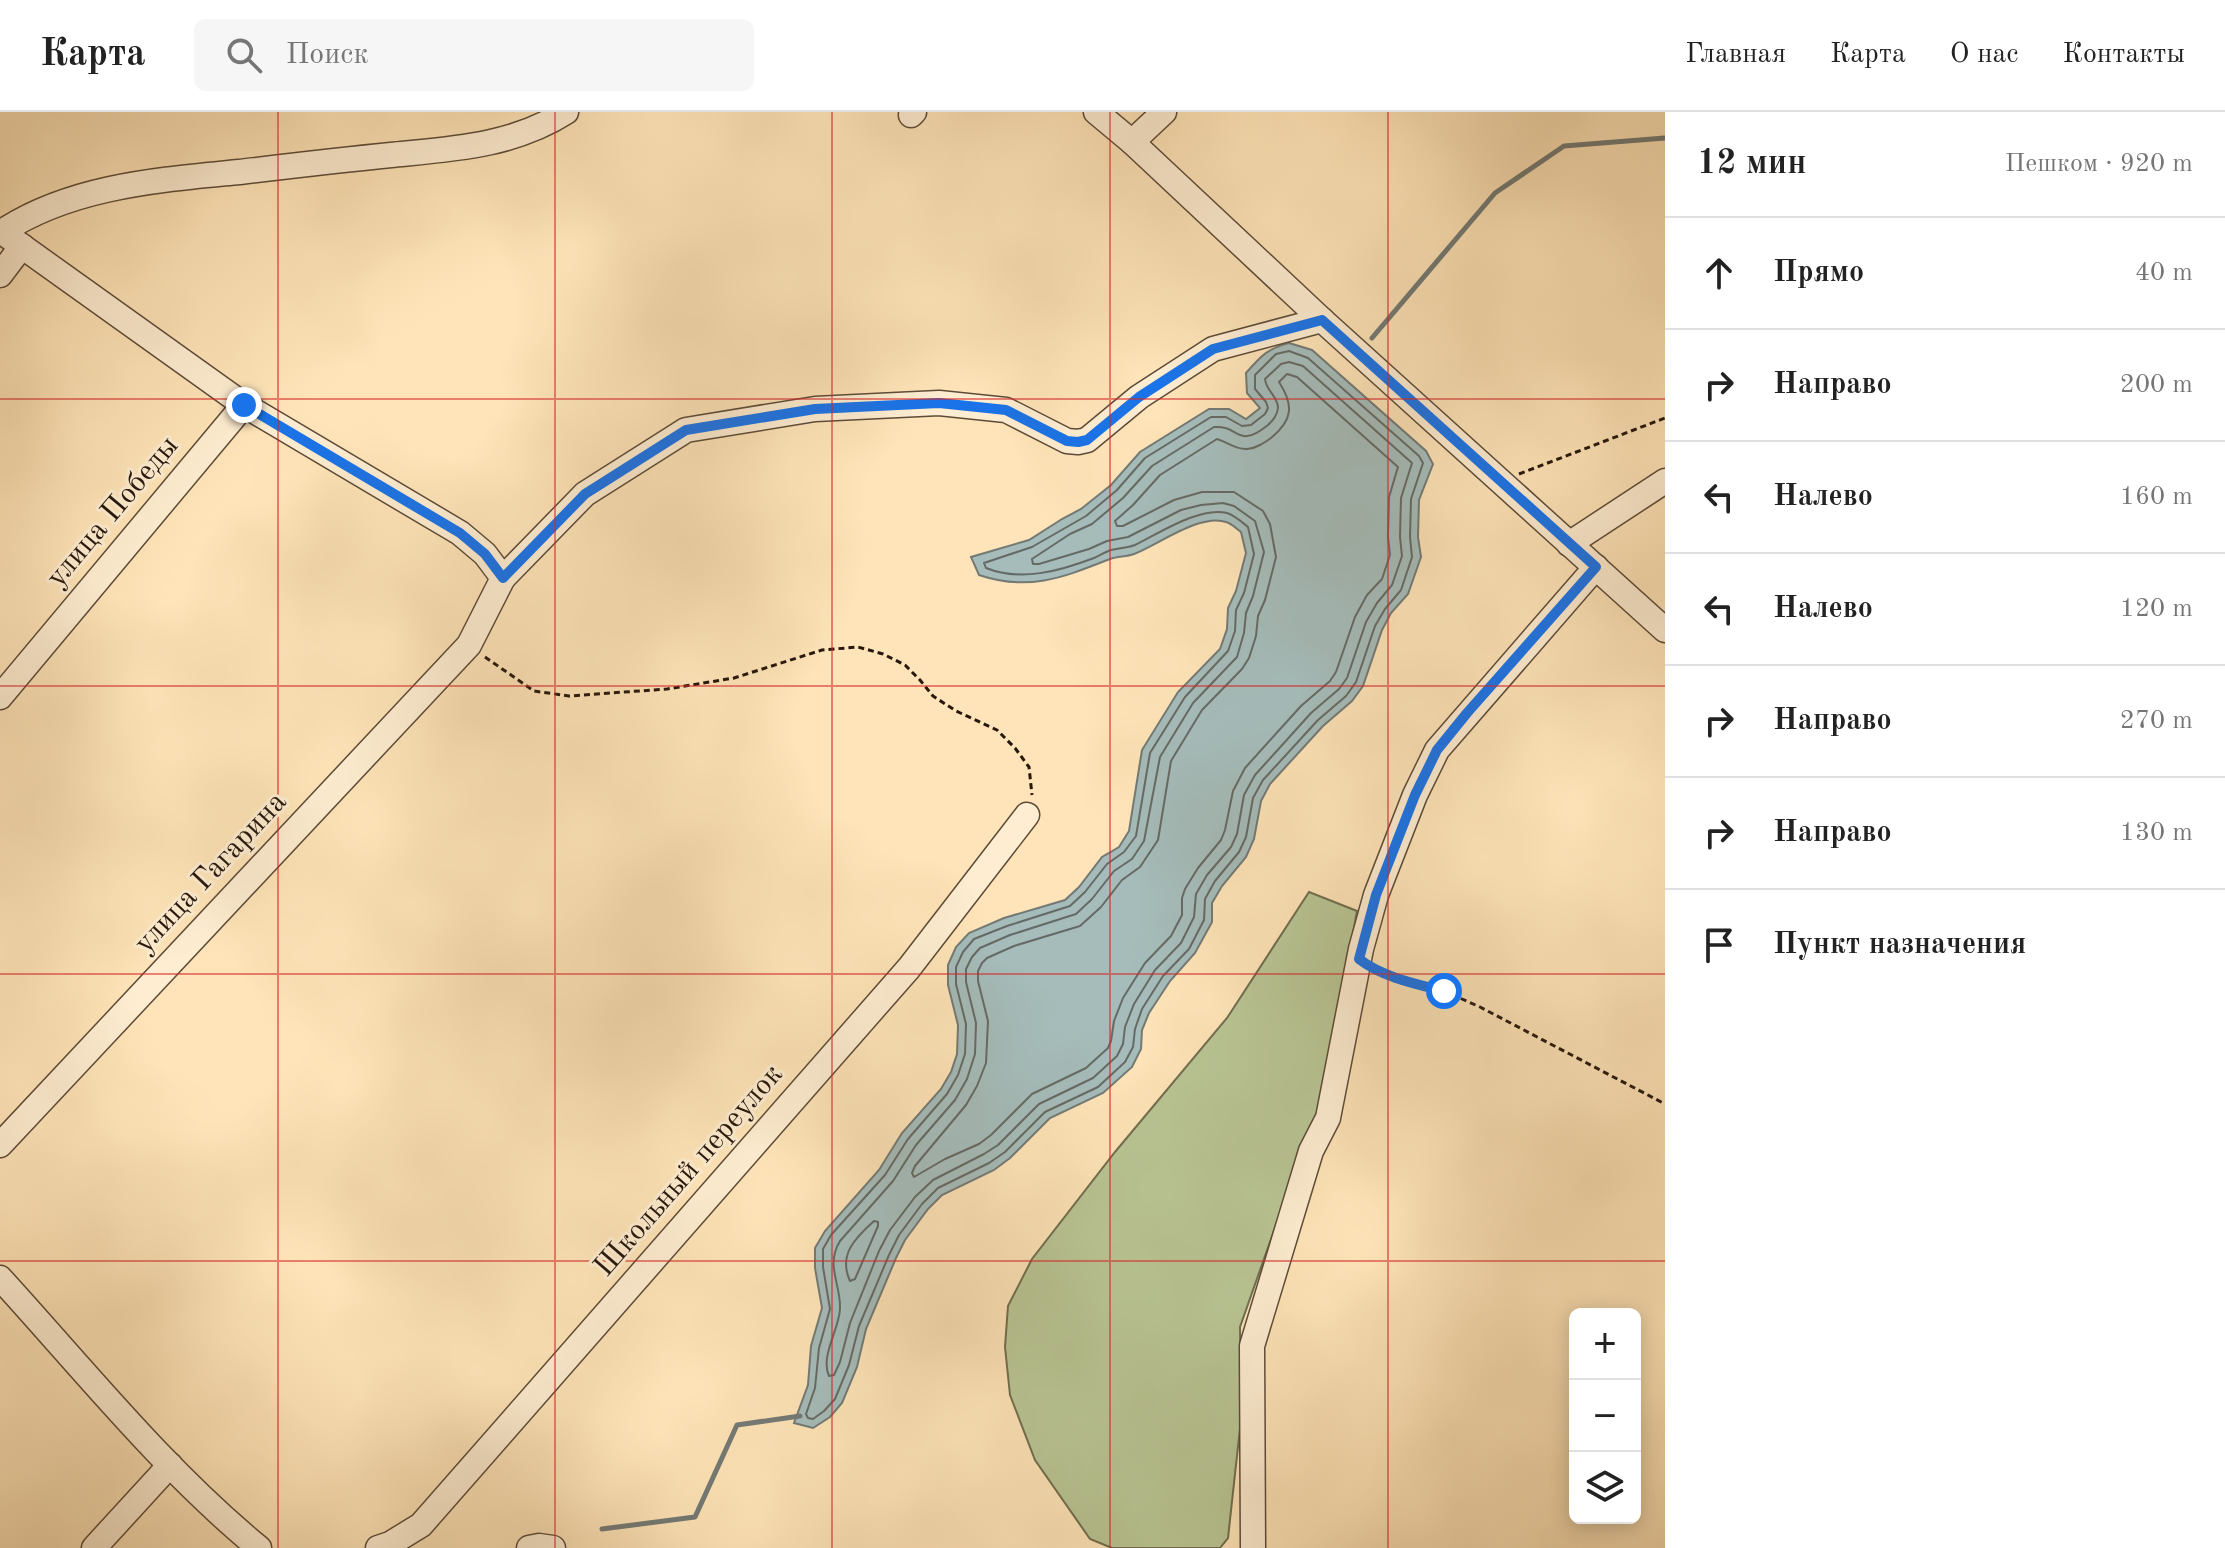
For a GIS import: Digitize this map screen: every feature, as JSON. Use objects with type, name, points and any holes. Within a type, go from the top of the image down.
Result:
[{"type":"street","points":[[503,578],[485,554],[460,533],[244,405],[1,232],[43,209],[109,189],[166,179],[464,148],[520,135],[566,112]]},
{"type":"street","points":[[1096,112],[1665,630]]},
{"type":"street","points":[[1132,142],[1164,112]]},
{"type":"street","points":[[0,275],[22,246]]},
{"type":"street","name":"улица Гагарина","points":[[0,1145],[469,645],[503,578],[585,494],[686,430],[815,409],[939,403],[1006,410],[1067,441],[1078,442],[1087,440],[1139,397],[1213,349],[1322,320]]},
{"type":"street","name":"улица Победы","points":[[0,697],[244,405]]},
{"type":"street","points":[[1569,544],[1665,481]]},
{"type":"street","points":[[1253,1548],[1252,1346],[1311,1151],[1328,1118],[1359,959],[1376,895],[1415,795],[1437,750],[1596,567]]},
{"type":"street","name":"Школьный переулок","points":[[378,1548],[421,1525],[909,968],[1027,815]]},
{"type":"street","points":[[0,1278],[170,1465],[259,1548]]},
{"type":"street","points":[[94,1548],[170,1465]]},
{"type":"street","points":[[529,1548],[553,1548]]},
{"type":"path","points":[[1500,481],[1665,418]]},
{"type":"path","points":[[469,645],[534,691],[569,696],[667,689],[734,678],[822,650],[858,647],[883,654],[905,665],[933,696],[956,711],[997,730],[1015,748],[1029,767],[1033,792],[1027,815]]},
{"type":"path","points":[[1359,959],[1368,966],[1444,991],[1480,1007],[1665,1104]]},
{"type":"green space","points":[[1309,892],[1357,911],[1327,1106],[1277,1222],[1240,1327],[1241,1419],[1228,1538],[1220,1548],[1112,1548],[1090,1539],[1035,1460],[1010,1395],[1005,1347],[1008,1306],[1032,1259],[1115,1152],[1227,1018]]},
{"type":"water","points":[[1289,343],[1312,350],[1426,451],[1433,464],[1419,500],[1421,557],[1408,594],[1391,613],[1382,630],[1363,686],[1270,784],[1261,801],[1254,839],[1246,857],[1212,903],[1212,922],[1195,953],[1170,981],[1149,1013],[1142,1030],[1141,1049],[1132,1067],[1103,1093],[1050,1118],[994,1170],[942,1195],[928,1209],[896,1258],[866,1329],[857,1367],[842,1403],[830,1417],[813,1428],[794,1423],[808,1385],[811,1346],[822,1308],[815,1248],[825,1231],[879,1170],[902,1133],[941,1089],[951,1072],[957,1054],[958,1025],[948,985],[948,965],[956,947],[969,933],[1004,918],[1065,900],[1102,857],[1119,847],[1129,831],[1142,750],[1178,692],[1220,649],[1227,629],[1228,608],[1246,553],[1241,532],[1228,523],[1216,520],[1179,531],[1134,554],[1046,580],[1014,582],[979,575],[971,557],[1029,540],[1081,509],[1111,485],[1140,452],[1209,409],[1229,409],[1246,419],[1260,408],[1247,393],[1246,373],[1265,354]]},
{"type":"waterway","points":[[1372,338],[1495,193],[1564,146],[1665,138]]},
{"type":"waterway","points":[[602,1529],[695,1517],[737,1425],[800,1416]]},
{"type":"route","points":[[244,405],[460,533],[485,554],[503,578],[585,494],[686,430],[815,409],[939,403],[1006,410],[1067,441],[1078,442],[1087,440],[1139,397],[1213,349],[1322,320],[1596,567],[1437,750],[1415,795],[1376,895],[1359,959],[1368,966],[1444,991]]}]
